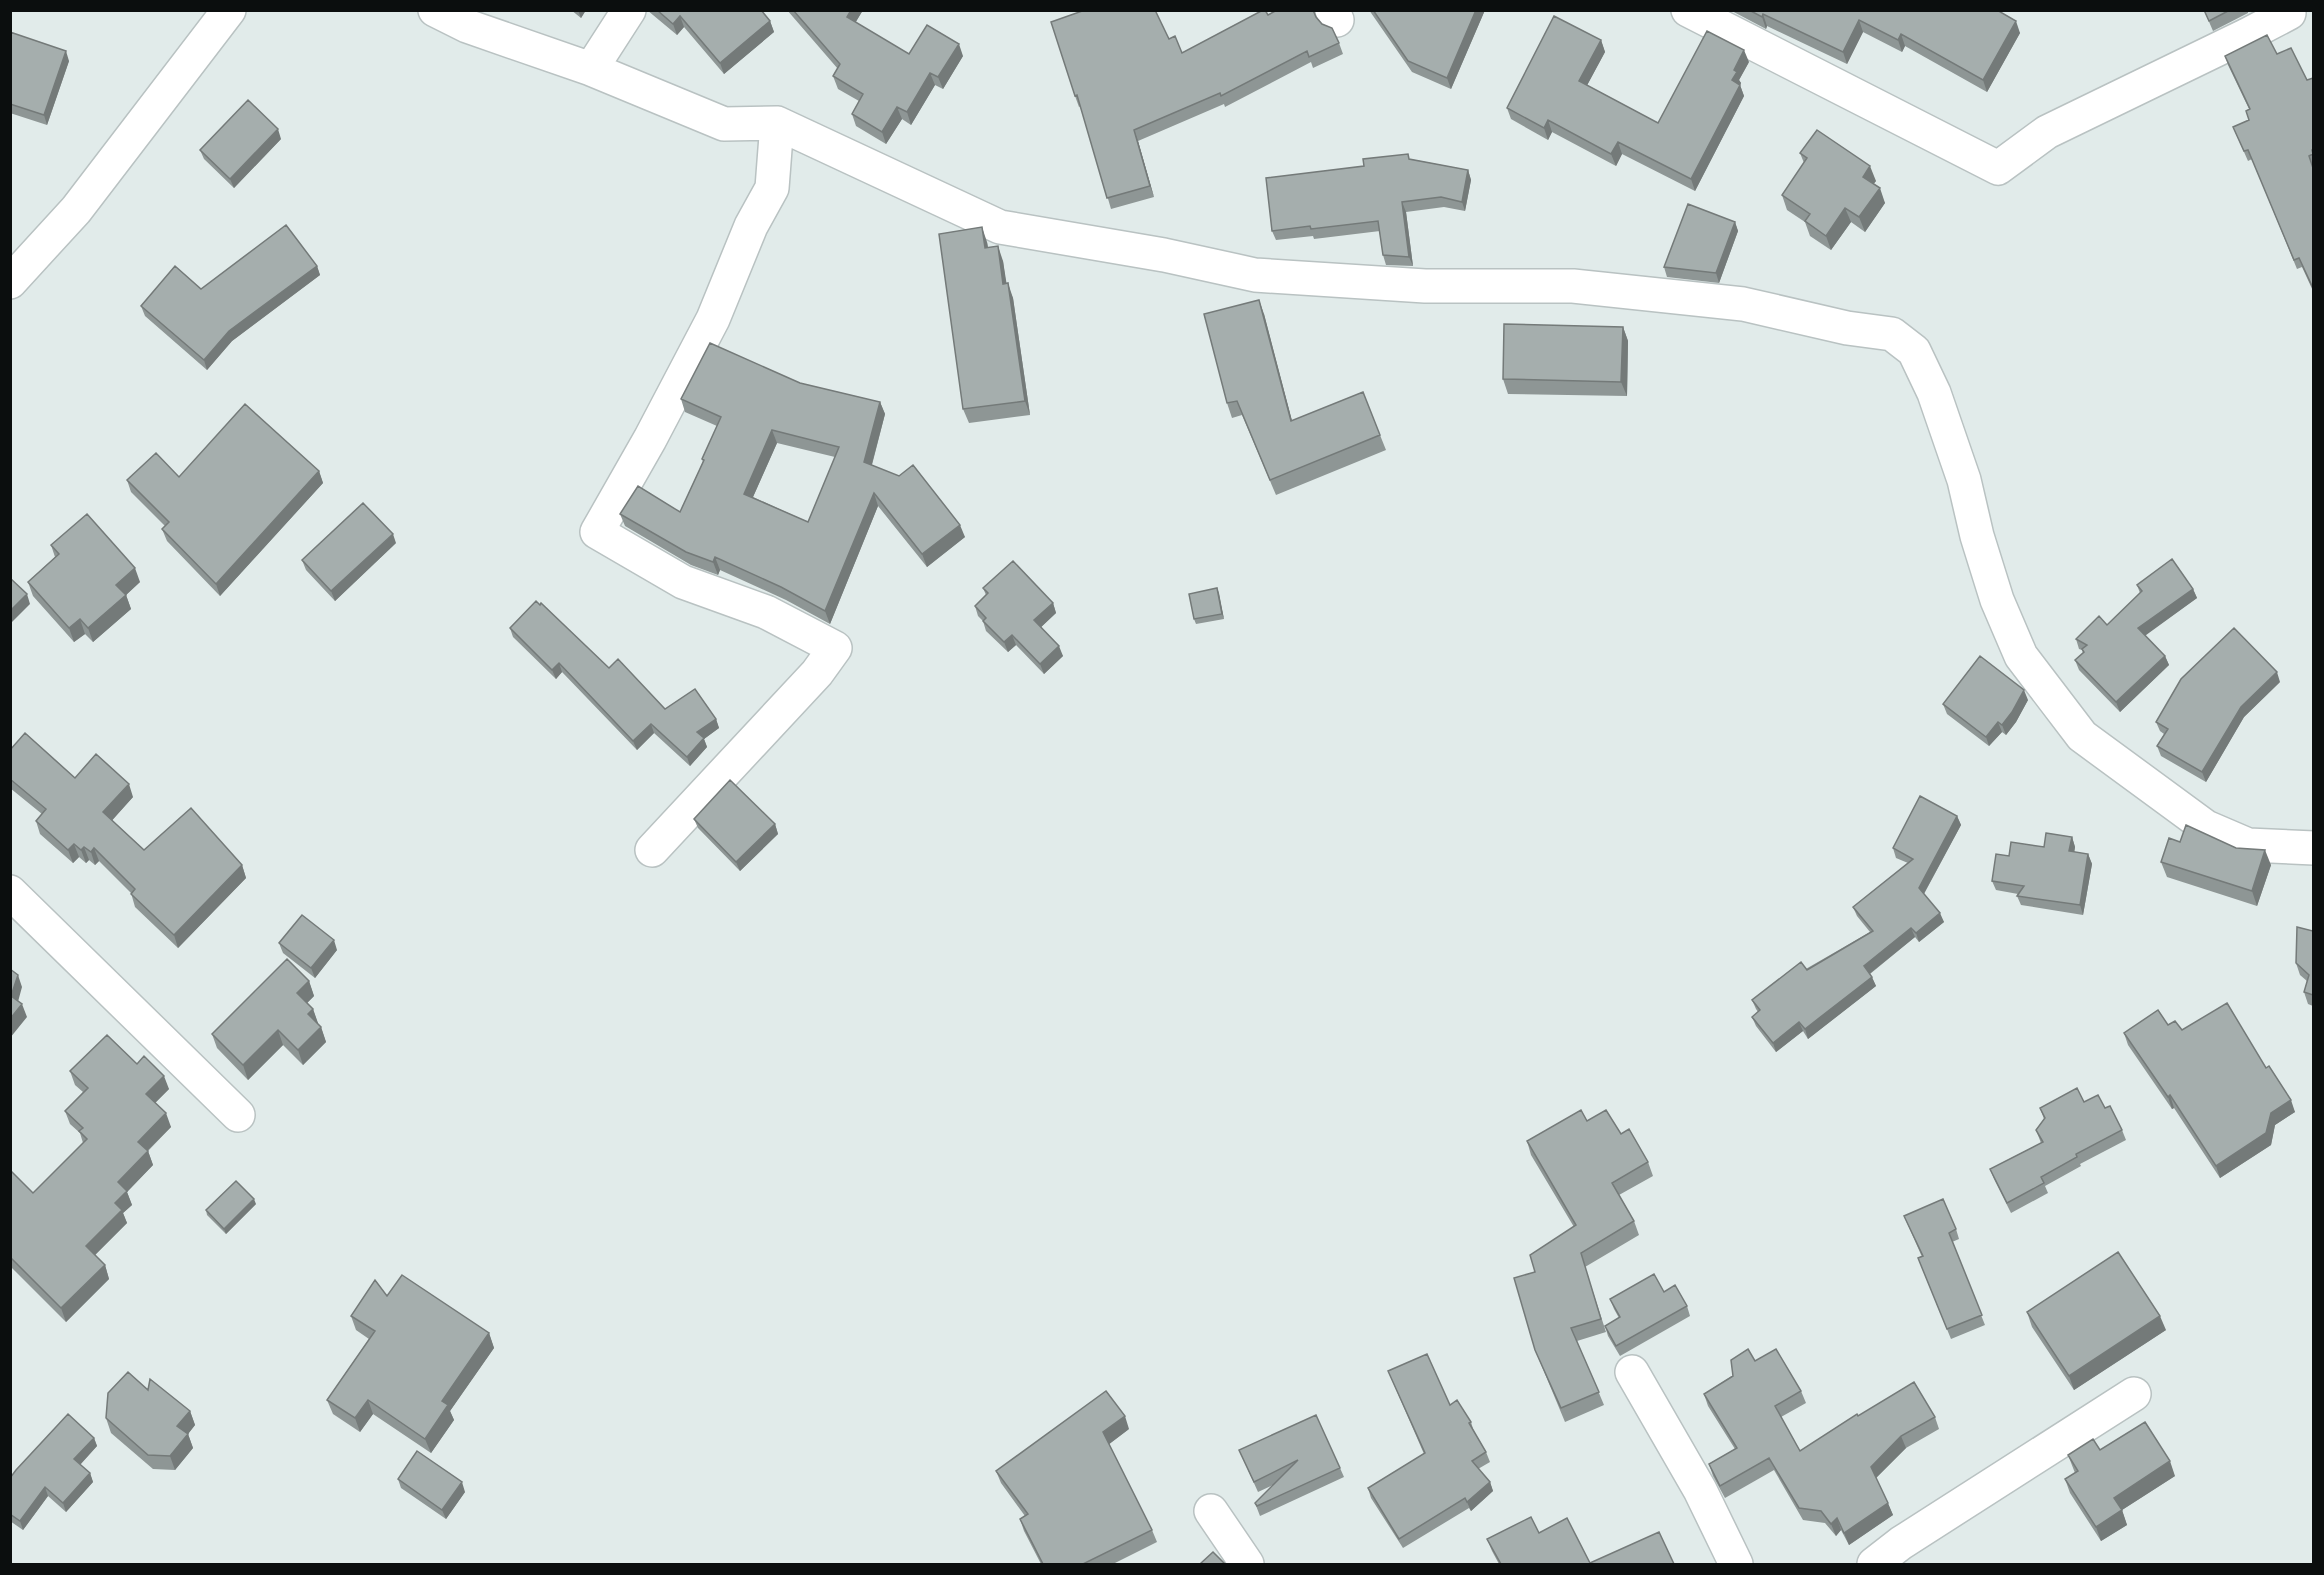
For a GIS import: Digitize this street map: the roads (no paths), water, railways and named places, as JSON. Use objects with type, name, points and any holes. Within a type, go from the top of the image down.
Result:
[{"type":"street","points":[[10,282],[76,210],[229,10]]},
{"type":"street","points":[[435,10],[468,26],[591,69],[724,124],[777,123],[1000,227],[1164,255],[1255,275],[1425,286],[1573,286],[1743,304],[1847,328],[1892,334],[1914,351],[1934,393],[1964,480],[1977,536],[1997,600],[2021,656],[2082,736],[2206,827],[2248,845],[2313,848]]},
{"type":"street","points":[[591,69],[629,10]]},
{"type":"street","points":[[1688,10],[1998,168],[2047,132],[2247,35],[2289,13],[2288,10]]},
{"type":"street","points":[[652,850],[817,673],[835,648],[766,612],[683,582],[597,532],[650,439],[713,319],[751,226],[771,188],[777,123]]},
{"type":"street","points":[[10,892],[238,1115]]},
{"type":"street","points":[[1632,1372],[1700,1490],[1736,1564]]},
{"type":"street","points":[[1874,1564],[1901,1543],[2134,1394]]},
{"type":"street","points":[[1211,1511],[1247,1564]]}]
